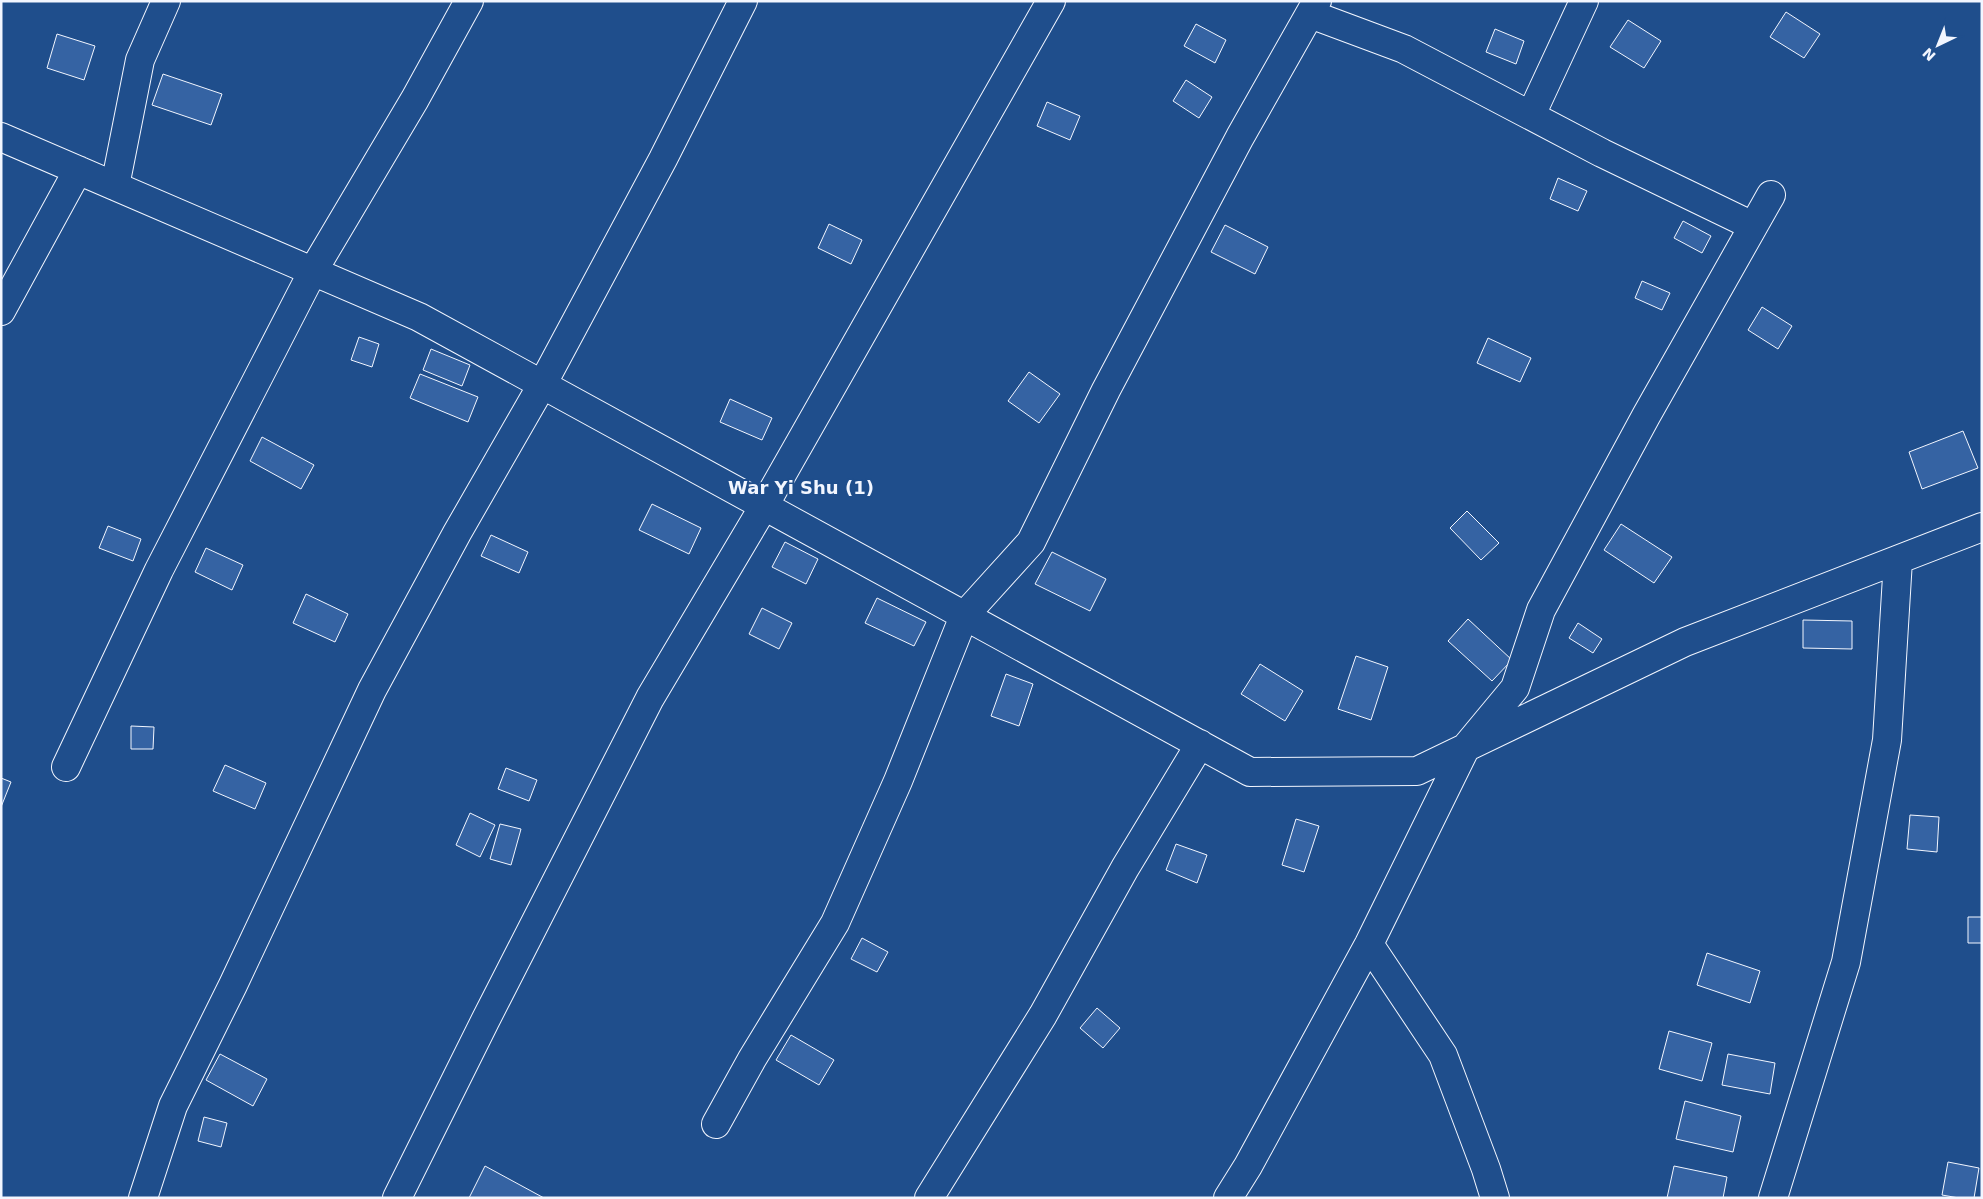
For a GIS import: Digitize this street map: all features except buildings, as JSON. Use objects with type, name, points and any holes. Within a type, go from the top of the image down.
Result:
[{"type":"street","points":[[114,186],[140,60],[166,1]]},
{"type":"street","points":[[66,767],[159,570],[313,271],[416,99],[469,1]]},
{"type":"street","points":[[143,1198],[172,1106],[233,985],[372,690],[457,533],[542,385],[663,159],[743,1]]},
{"type":"street","points":[[397,1198],[489,1012],[650,698],[764,506],[1052,1]]},
{"type":"street","points":[[1531,116],[1584,1]]},
{"type":"street","points":[[716,1124],[752,1059],[835,923],[898,781],[964,616],[1032,542],[1106,390],[1240,137],[1313,8],[1404,49],[1602,153],[1753,226]]},
{"type":"street","points":[[1,137],[419,317],[1250,772],[1417,771],[1685,642],[1982,527]]},
{"type":"street","points":[[1,311],[78,170]]},
{"type":"street","points":[[1228,1198],[1248,1166],[1368,944],[1466,747],[1514,688],[1541,610],[1646,416],[1771,195]]},
{"type":"street","points":[[1773,1198],[1846,962],[1887,740],[1898,560]]},
{"type":"street","points":[[929,1198],[1043,1015],[1125,868],[1200,744]]},
{"type":"street","points":[[1368,944],[1443,1055],[1486,1169],[1494,1198]]},
{"type":"district","name":"War Yi Shu (1)","points":[[801,487]]}]
